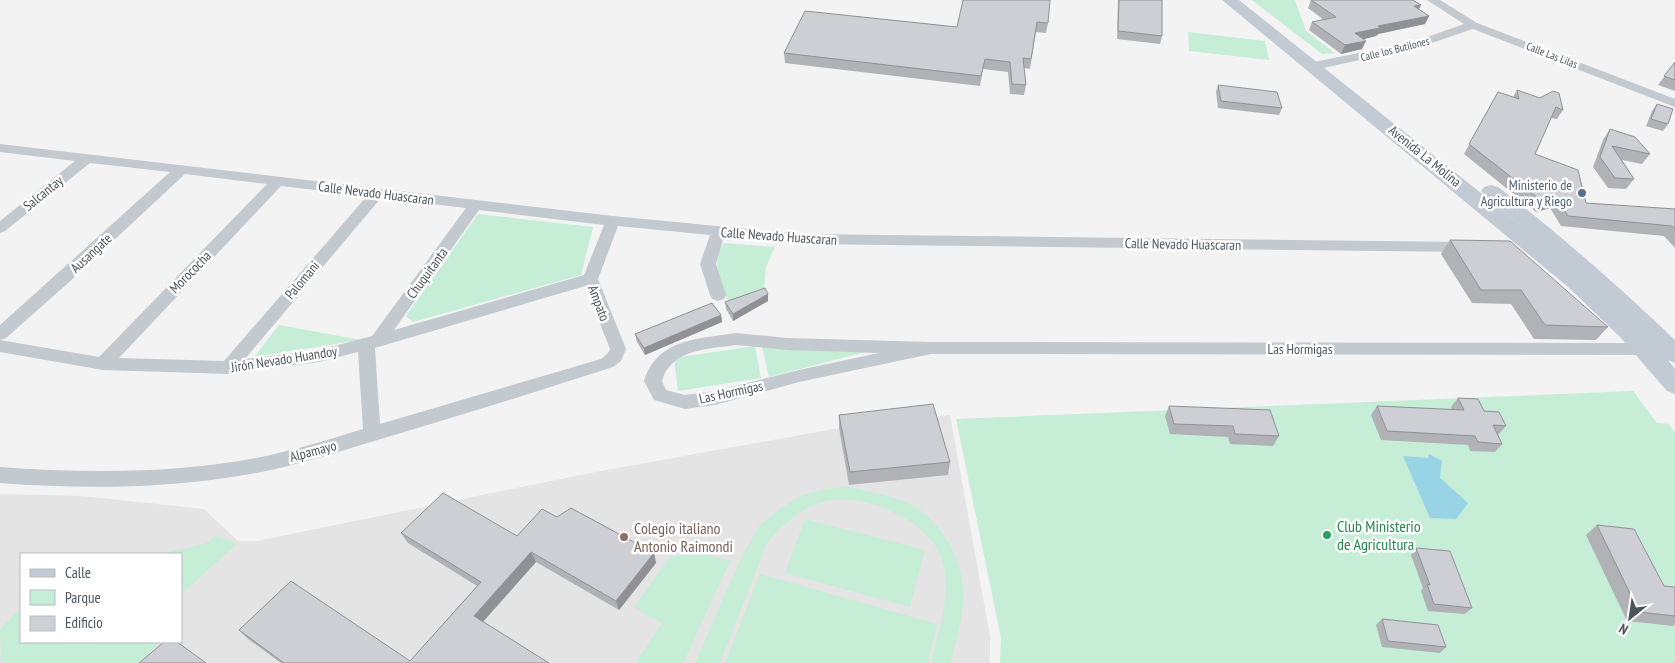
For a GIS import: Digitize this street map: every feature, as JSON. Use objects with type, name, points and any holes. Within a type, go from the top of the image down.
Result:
[{"type":"main road","name":"Avenida La Molina","points":[[1230,0],[1516,210],[1607,288],[1672,351]]},
{"type":"main road","name":"Avenida La Molina","points":[[1245,0],[1538,248],[1605,308],[1645,349],[1675,385]]},
{"type":"street","name":"Calle Las Lilas","points":[[1432,0],[1473,25],[1675,103]]},
{"type":"street","name":"Calle los Butilones","points":[[1320,65],[1416,45],[1473,25]]},
{"type":"street","name":"Calle Nevado Huascaran","points":[[0,148],[613,221],[799,239],[1477,248]]},
{"type":"street","name":"Salcantay","points":[[0,228],[86,159]]},
{"type":"street","name":"Ausangate","points":[[0,334],[62,280],[181,170]]},
{"type":"street","name":"Morococha","points":[[103,364],[278,181]]},
{"type":"street","name":"Palomani","points":[[228,368],[377,193]]},
{"type":"street","name":"Chuquitanta","points":[[372,342],[475,204]]},
{"type":"street","name":"Ampato","points":[[613,221],[590,279],[618,349],[615,357]]},
{"type":"street","points":[[718,232],[708,264],[718,295]]},
{"type":"street","points":[[1515,248],[1562,248]]},
{"type":"street","name":"Jirón Nevado Huandoy","points":[[0,346],[103,364],[228,368],[319,356],[590,279]]},
{"type":"street","name":"Las Hormigas","points":[[931,348],[799,376],[715,398],[685,402],[660,395],[653,381],[657,368],[671,354],[689,346],[736,339],[788,344],[931,348],[1645,349],[1672,351]]},
{"type":"street","points":[[372,342],[372,434]]},
{"type":"street","name":"Alpamayo","points":[[0,475],[36,478],[136,480],[238,469],[312,453],[509,395],[607,362],[615,357]]},
{"type":"shaded area","name":"Colegio italiano Antonio Raimondi","points":[[950,415],[990,636],[990,663],[0,663],[0,494],[82,496],[204,509],[238,541],[257,541],[590,473],[839,428]]},
{"type":"green space","points":[[1252,0],[1295,0],[1306,31],[1335,53],[1322,54]]},
{"type":"green space","points":[[1188,32],[1265,41],[1269,60],[1189,51]]},
{"type":"green space","points":[[478,214],[593,227],[581,275],[413,322],[406,316]]},
{"type":"green space","points":[[724,243],[775,247],[766,267],[764,289],[728,301],[719,279],[717,265]]},
{"type":"green space","points":[[279,325],[361,340],[254,357]]},
{"type":"green space","points":[[755,346],[761,378],[678,391],[674,358]]},
{"type":"green space","points":[[762,347],[873,350],[769,377]]},
{"type":"green space","name":"Club Ministerio de Agricultura","points":[[1633,391],[1657,423],[1669,424],[1675,433],[1675,663],[1000,663],[1001,638],[956,419]]},
{"type":"green space","points":[[849,487],[882,494],[913,506],[935,524],[951,547],[961,574],[963,606],[951,663],[931,663],[944,609],[946,581],[940,554],[932,541],[907,519],[890,511],[873,505],[840,499],[825,501],[800,512],[773,536],[767,543],[720,663],[695,663],[742,556],[760,525],[781,508],[801,496],[824,489]]},
{"type":"green space","points":[[805,519],[925,550],[910,607],[785,573]]},
{"type":"green space","points":[[216,535],[237,544],[182,593],[182,553],[166,553],[207,543]]},
{"type":"green space","points":[[697,552],[730,561],[683,663],[636,663],[662,623],[634,607],[670,557]]},
{"type":"green space","points":[[760,574],[937,624],[928,663],[725,663]]},
{"type":"green space","points":[[20,609],[20,643],[158,643],[140,663],[1,663],[0,629]]},
{"type":"water","points":[[1429,454],[1442,461],[1440,478],[1468,503],[1456,519],[1430,518],[1403,456],[1428,458]]},
{"type":"building","points":[[963,0],[1050,0],[1048,23],[1037,22],[1031,59],[1023,58],[1026,85],[1012,84],[1010,62],[985,59],[981,76],[784,53],[805,11],[957,27]]},
{"type":"building","points":[[1119,0],[1162,0],[1162,36],[1118,31]]},
{"type":"building","points":[[1311,0],[1413,0],[1421,5],[1414,6],[1429,16],[1378,26],[1380,28],[1355,33],[1366,41],[1345,45],[1312,22],[1336,17]]},
{"type":"building","points":[[1675,62],[1675,80],[1664,76]]},
{"type":"building","points":[[1218,85],[1277,92],[1282,108],[1221,101]]},
{"type":"building","points":[[1517,90],[1540,98],[1553,91],[1559,93],[1563,110],[1556,107],[1535,154],[1578,170],[1586,203],[1675,209],[1675,229],[1672,226],[1568,216],[1557,198],[1543,202],[1469,144],[1498,92],[1519,99]]},
{"type":"building","points":[[1657,104],[1673,109],[1668,124],[1651,119]]},
{"type":"building","points":[[1610,129],[1635,137],[1650,154],[1612,146],[1634,179],[1615,178],[1600,157]]},
{"type":"building","points":[[1450,240],[1510,241],[1608,327],[1545,325],[1521,290],[1481,290]]},
{"type":"building","points":[[765,288],[768,294],[733,314],[725,302]]},
{"type":"building","points":[[712,303],[721,315],[644,348],[635,334]]},
{"type":"building","points":[[1458,398],[1478,399],[1484,411],[1499,412],[1506,426],[1493,425],[1502,444],[1478,442],[1475,436],[1387,431],[1377,406],[1464,410]]},
{"type":"building","points":[[933,404],[950,462],[850,472],[839,415]]},
{"type":"building","points":[[1169,406],[1270,410],[1279,436],[1235,434],[1233,426],[1174,424]]},
{"type":"building","points":[[443,493],[517,536],[542,509],[557,517],[571,508],[654,553],[616,601],[531,552],[474,616],[549,663],[284,663],[239,630],[291,581],[410,661],[481,582],[401,533]]},
{"type":"building","points":[[1597,525],[1634,529],[1664,586],[1675,587],[1675,616],[1639,612]]},
{"type":"building","points":[[1416,548],[1450,551],[1472,608],[1434,604],[1427,584],[1430,585]]},
{"type":"building","points":[[1382,619],[1438,625],[1446,647],[1388,641]]},
{"type":"building","points":[[163,643],[178,643],[206,663],[139,663]]},
{"type":"place","name":"Ministerio de Agricultura y Riego","points":[[1582,193]]},
{"type":"place","name":"Club Ministerio de Agricultura","points":[[1327,535]]},
{"type":"place","name":"Colegio italiano Antonio Raimondi","points":[[624,537]]}]
